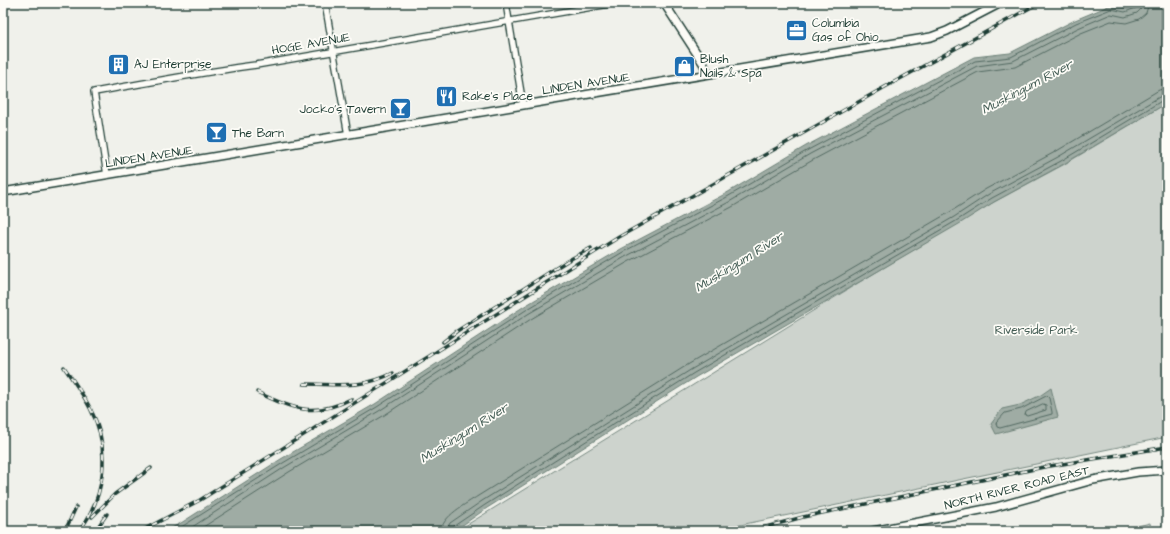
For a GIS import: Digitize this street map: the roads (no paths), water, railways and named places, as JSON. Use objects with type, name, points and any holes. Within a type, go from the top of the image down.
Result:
[{"type":"street","points":[[326,3],[348,134]]},
{"type":"street","points":[[506,3],[523,105]]},
{"type":"street","name":"HOGE AVENUE","points":[[107,175],[94,92],[615,3]]},
{"type":"street","points":[[664,3],[703,63],[708,74]]},
{"type":"street","name":"LINDEN AVENUE","points":[[3,192],[931,37],[947,31],[1001,3]]},
{"type":"street","name":"NORTH RIVER ROAD EAST","points":[[873,531],[996,507],[1093,480],[1138,472],[1167,470]]},
{"type":"water","name":"Muskingum River","points":[[1138,3],[1167,3],[1167,103],[1062,165],[994,202],[959,224],[696,377],[487,508],[454,531],[166,531],[281,459],[375,404],[523,307],[621,249],[725,194],[806,146],[974,57],[1010,53],[1075,20],[1111,5],[1125,8]]},
{"type":"water","points":[[1051,388],[1058,417],[996,434],[991,424],[1002,409],[1020,405],[1041,395]]},
{"type":"railway","points":[[141,531],[200,500],[619,237],[885,87],[1039,3]]},
{"type":"railway","points":[[443,342],[457,331],[567,261],[591,248]]},
{"type":"railway","points":[[64,367],[78,387],[97,423],[103,455],[100,487],[95,503],[88,518],[79,531]]},
{"type":"railway","points":[[304,384],[360,384],[382,378],[393,373]]},
{"type":"railway","points":[[257,392],[292,407],[314,410],[338,405],[351,399]]},
{"type":"railway","points":[[751,531],[803,517],[1044,467],[1167,447]]},
{"type":"railway","points":[[92,517],[115,494],[151,468]]},
{"type":"railway","points":[[65,531],[76,507]]},
{"type":"railway","points":[[95,531],[107,514]]},
{"type":"place","name":"Columbia Gas of Ohio","points":[[796,30]]},
{"type":"place","name":"AJ Enterprise","points":[[118,64]]},
{"type":"place","name":"Blush Nails & Spa","points":[[684,66]]},
{"type":"place","name":"Rake's Place","points":[[446,96]]},
{"type":"place","name":"Jocko's Tavern","points":[[401,109]]},
{"type":"place","name":"The Barn","points":[[216,133]]},
{"type":"park label","name":"Riverside Park","points":[[1036,330]]}]
